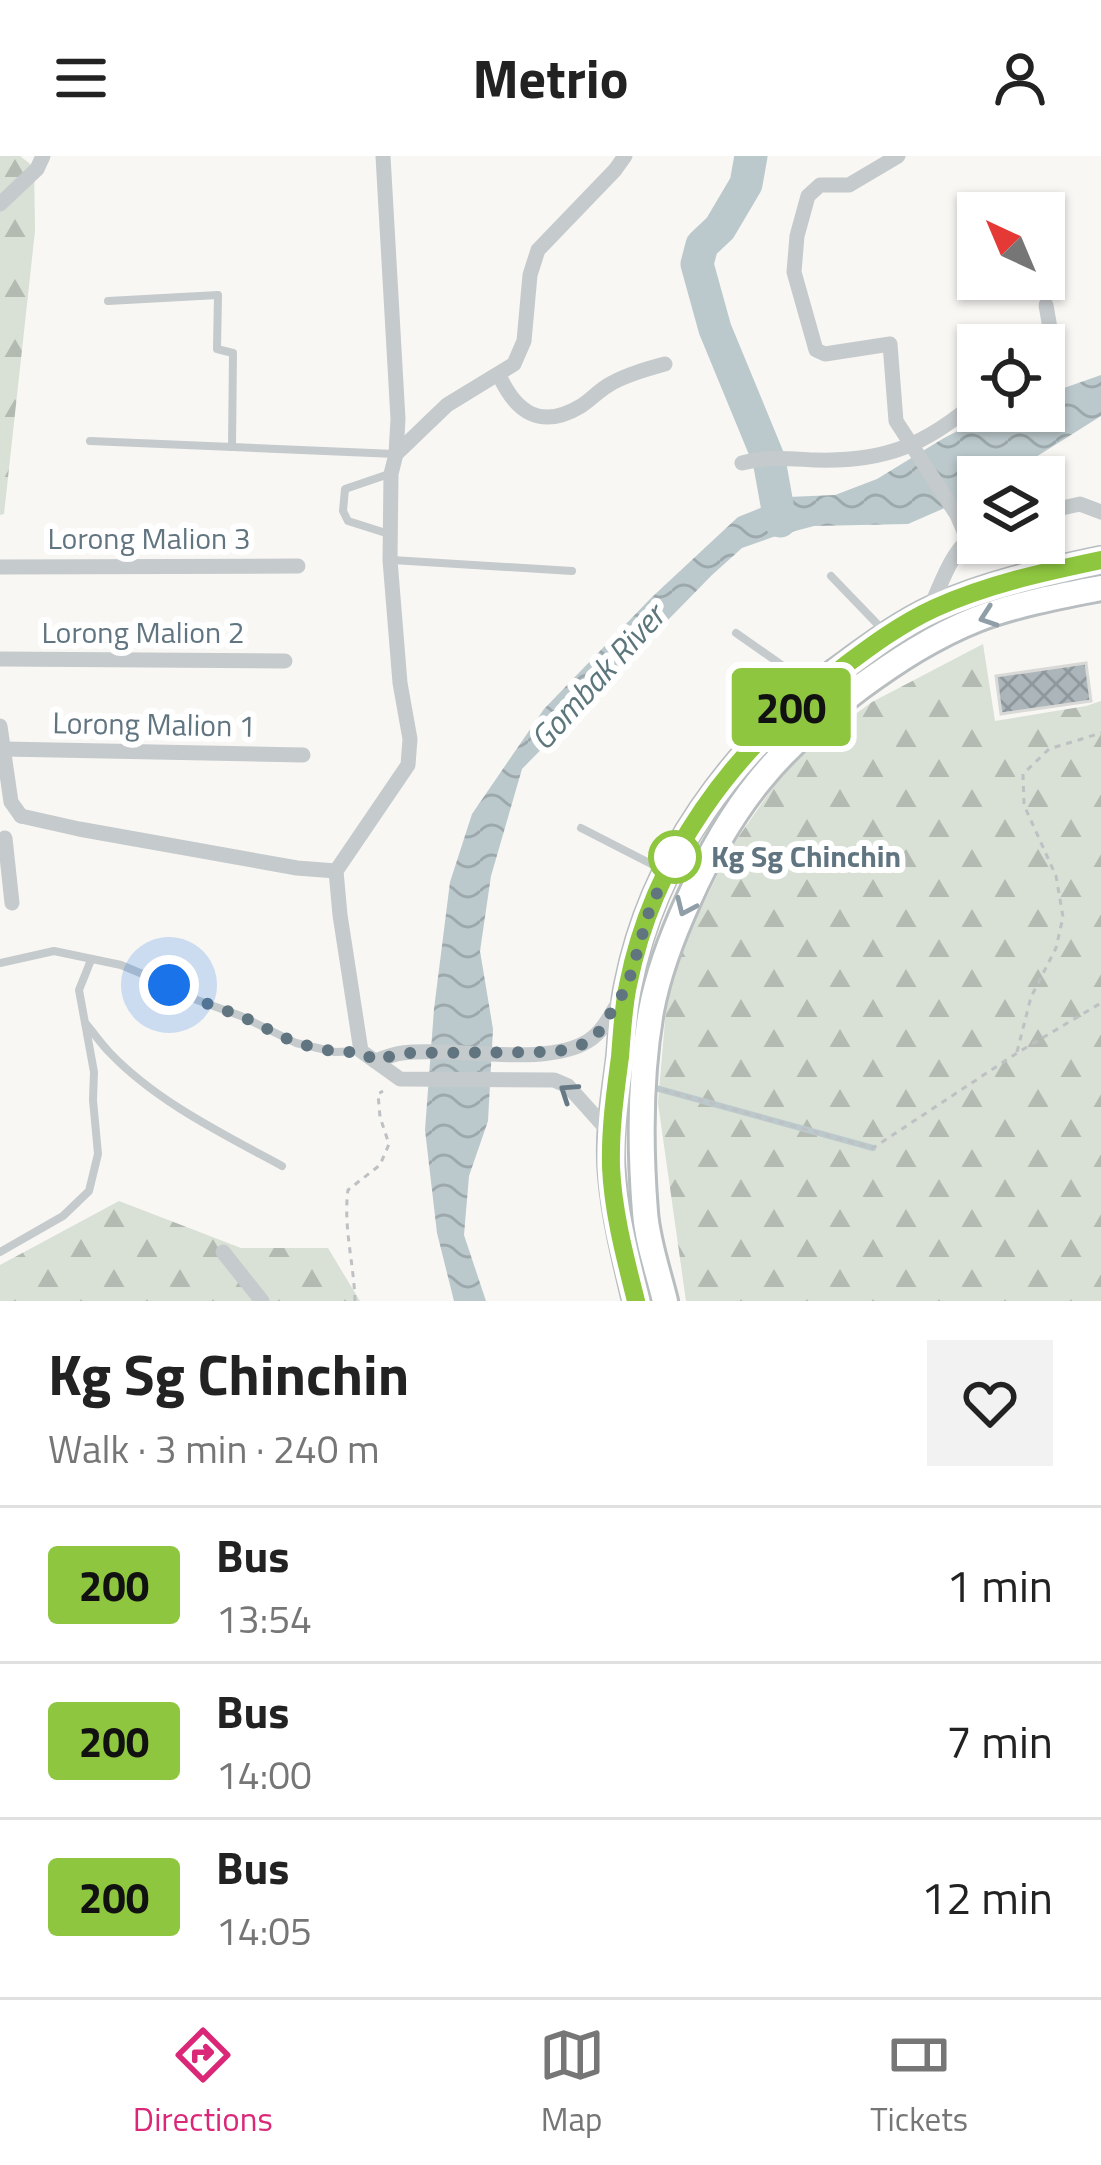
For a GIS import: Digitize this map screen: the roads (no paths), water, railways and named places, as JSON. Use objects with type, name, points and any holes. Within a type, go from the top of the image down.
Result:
[{"type":"main road","points":[[636,1301],[611,1171],[627,987],[651,905],[717,788],[754,744],[814,688],[886,634],[968,594],[1101,560]]},
{"type":"main road","points":[[665,1301],[645,1216],[643,1086],[652,1010],[679,921],[733,816],[766,770],[813,722],[901,657],[977,619],[1101,588]]},
{"type":"street","points":[[0,204],[37,169],[43,156]]},
{"type":"street","points":[[383,156],[398,419],[391,560],[400,683],[410,739],[408,765],[336,871],[340,916],[368,1056],[400,1079],[554,1081],[568,1086],[611,1134]]},
{"type":"street","points":[[396,454],[447,405],[514,364],[524,341],[530,275],[538,250],[625,156]]},
{"type":"street","points":[[898,156],[849,185],[820,184],[814,189],[796,236],[794,272],[816,350],[825,354],[890,344],[896,421],[957,515]]},
{"type":"street","points":[[1046,304],[1049,324]]},
{"type":"street","points":[[500,375],[510,398],[527,414],[549,416],[578,408],[607,386],[665,364]]},
{"type":"street","points":[[748,461],[892,453],[930,436],[957,416]]},
{"type":"street","points":[[1065,507],[1080,504],[1101,512]]},
{"type":"street","points":[[929,610],[957,554]]},
{"type":"street","name":"Lorong Malion 3","points":[[0,567],[298,566]]},
{"type":"street","name":"Lorong Malion 2","points":[[0,659],[285,662]]},
{"type":"street","points":[[0,726],[11,802],[21,816],[297,868],[336,871]]},
{"type":"street","name":"Lorong Malion 1","points":[[4,749],[303,755]]},
{"type":"street","points":[[12,903],[2,838],[21,816]]},
{"type":"street","points":[[368,1056],[556,1052],[584,1044],[598,1033],[627,987]]},
{"type":"street","points":[[223,1252],[262,1301]]},
{"type":"lane","points":[[108,302],[218,295],[218,349],[233,353],[232,447]]},
{"type":"lane","points":[[90,441],[396,454]]},
{"type":"lane","points":[[390,534],[349,521],[343,511],[345,489],[392,474]]},
{"type":"lane","points":[[391,560],[572,572]]},
{"type":"lane","points":[[831,576],[886,634]]},
{"type":"lane","points":[[736,633],[814,688]]},
{"type":"lane","points":[[581,828],[666,872]]},
{"type":"lane","points":[[0,963],[53,951],[141,971],[186,996],[296,1043],[368,1056]]},
{"type":"lane","points":[[0,1252],[63,1216],[89,1191],[98,1154],[94,1072],[79,990],[91,960]]},
{"type":"lane","points":[[86,1022],[110,1053],[156,1091],[282,1166]]},
{"type":"water","name":"Gombak River","points":[[1101,375],[1101,416],[1037,456],[957,456],[957,503],[908,524],[814,526],[742,548],[522,769],[491,876],[480,951],[493,1029],[488,1121],[469,1176],[464,1235],[486,1301],[454,1301],[437,1233],[425,1130],[450,882],[472,814],[544,709],[651,598],[738,517],[788,497],[835,495],[877,479],[957,431],[1065,432],[1065,388]]},
{"type":"waterway","points":[[751,156],[746,184],[720,228],[702,245],[697,264],[715,329],[769,460],[780,521]]},
{"type":"waterway","points":[[652,1087],[873,1148]]},
{"type":"place","name":"Kg Sg Chinchin","points":[[675,857]]}]
